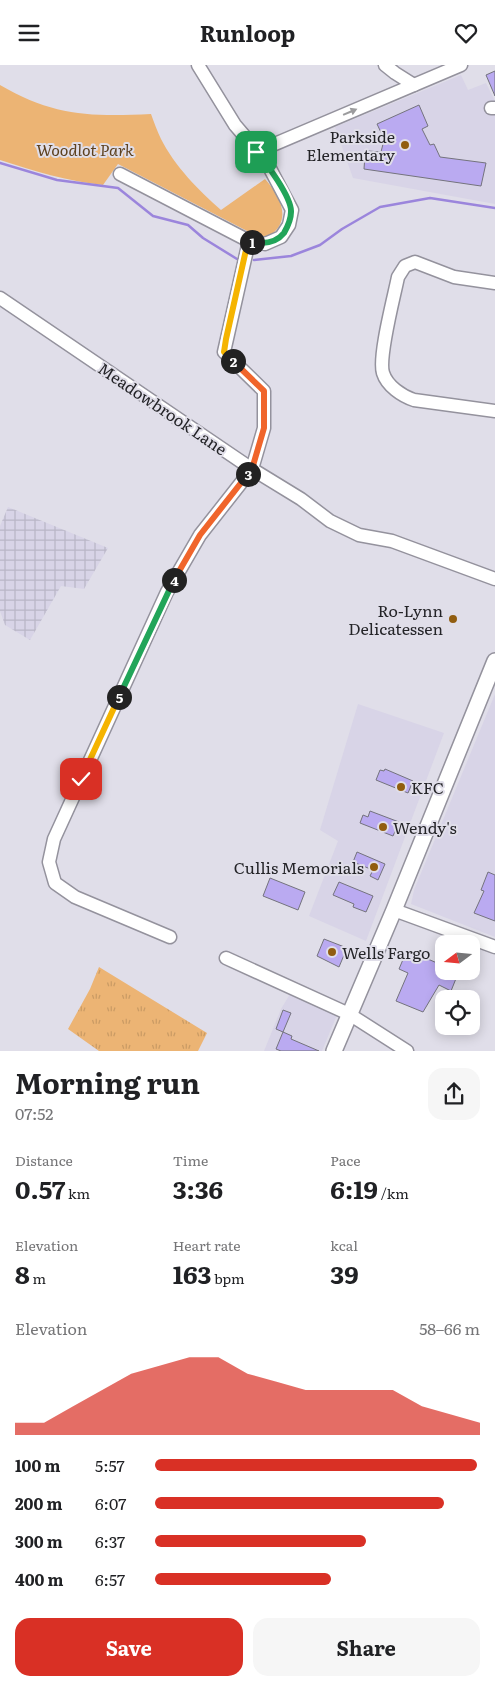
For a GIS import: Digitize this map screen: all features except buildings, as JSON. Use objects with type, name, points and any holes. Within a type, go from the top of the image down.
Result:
[{"type":"main road","points":[[334,1051],[394,910],[495,661]]},
{"type":"street","points":[[120,174],[248,241],[265,244],[281,237],[289,225],[292,210],[270,167],[231,119],[198,65]]},
{"type":"street","points":[[385,65],[414,85]]},
{"type":"street","points":[[256,152],[461,65]]},
{"type":"street","points":[[170,937],[75,897],[55,883],[48,862],[54,839],[167,592],[200,535],[252,469],[264,428],[264,391],[224,352],[248,241]]},
{"type":"street","points":[[495,283],[454,277],[415,262],[405,265],[398,277],[382,358],[383,374],[391,386],[403,396],[414,400],[495,411]]},
{"type":"street","name":"Meadowbrook Lane","points":[[0,298],[252,469],[302,499],[330,521],[359,535],[392,541],[495,579]]},
{"type":"street","points":[[394,910],[495,947]]},
{"type":"street","points":[[226,958],[349,1014],[407,1051]]},
{"type":"shaded area","points":[[461,75],[468,90],[486,83],[495,101],[495,204],[353,178],[335,127]]},
{"type":"shaded area","points":[[8,507],[108,548],[84,589],[61,586],[30,640],[5,625],[0,611],[0,526]]},
{"type":"shaded area","points":[[495,694],[495,937],[411,904],[414,890]]},
{"type":"shaded area","points":[[358,704],[444,733],[366,941],[309,916],[338,841],[320,830]]},
{"type":"shaded area","points":[[290,994],[337,1015],[322,1051],[264,1051],[281,1009]]},
{"type":"green space","name":"Woodlot Park","points":[[0,85],[19,95],[55,109],[110,115],[151,114],[166,149],[204,195],[221,210],[265,179],[280,201],[282,216],[280,224],[276,231],[268,237],[251,233],[118,164],[103,185],[51,175],[0,160]]},
{"type":"green space","points":[[99,967],[207,1033],[198,1051],[99,1051],[68,1029],[90,989]]},
{"type":"waterway","points":[[0,163],[57,180],[118,188],[153,216],[188,225],[203,238],[237,259]]},
{"type":"waterway","points":[[254,260],[291,256],[320,245],[342,229],[380,207],[430,198],[495,208]]},
{"type":"place","name":"Parkside Elementary","points":[[405,145]]},
{"type":"place","name":"Ro-Lynn Delicatessen","points":[[453,619]]},
{"type":"place","name":"KFC","points":[[401,787]]},
{"type":"place","name":"Wendy's","points":[[383,827]]},
{"type":"place","name":"Cullis Memorials","points":[[374,867]]},
{"type":"place","name":"Wells Fargo","points":[[332,952]]},
{"type":"route","points":[[81,779],[167,592],[200,535],[252,469],[264,428],[264,391],[224,352],[248,241],[265,244],[281,237],[289,225],[292,210],[273,172],[266,161],[256,152]]}]
